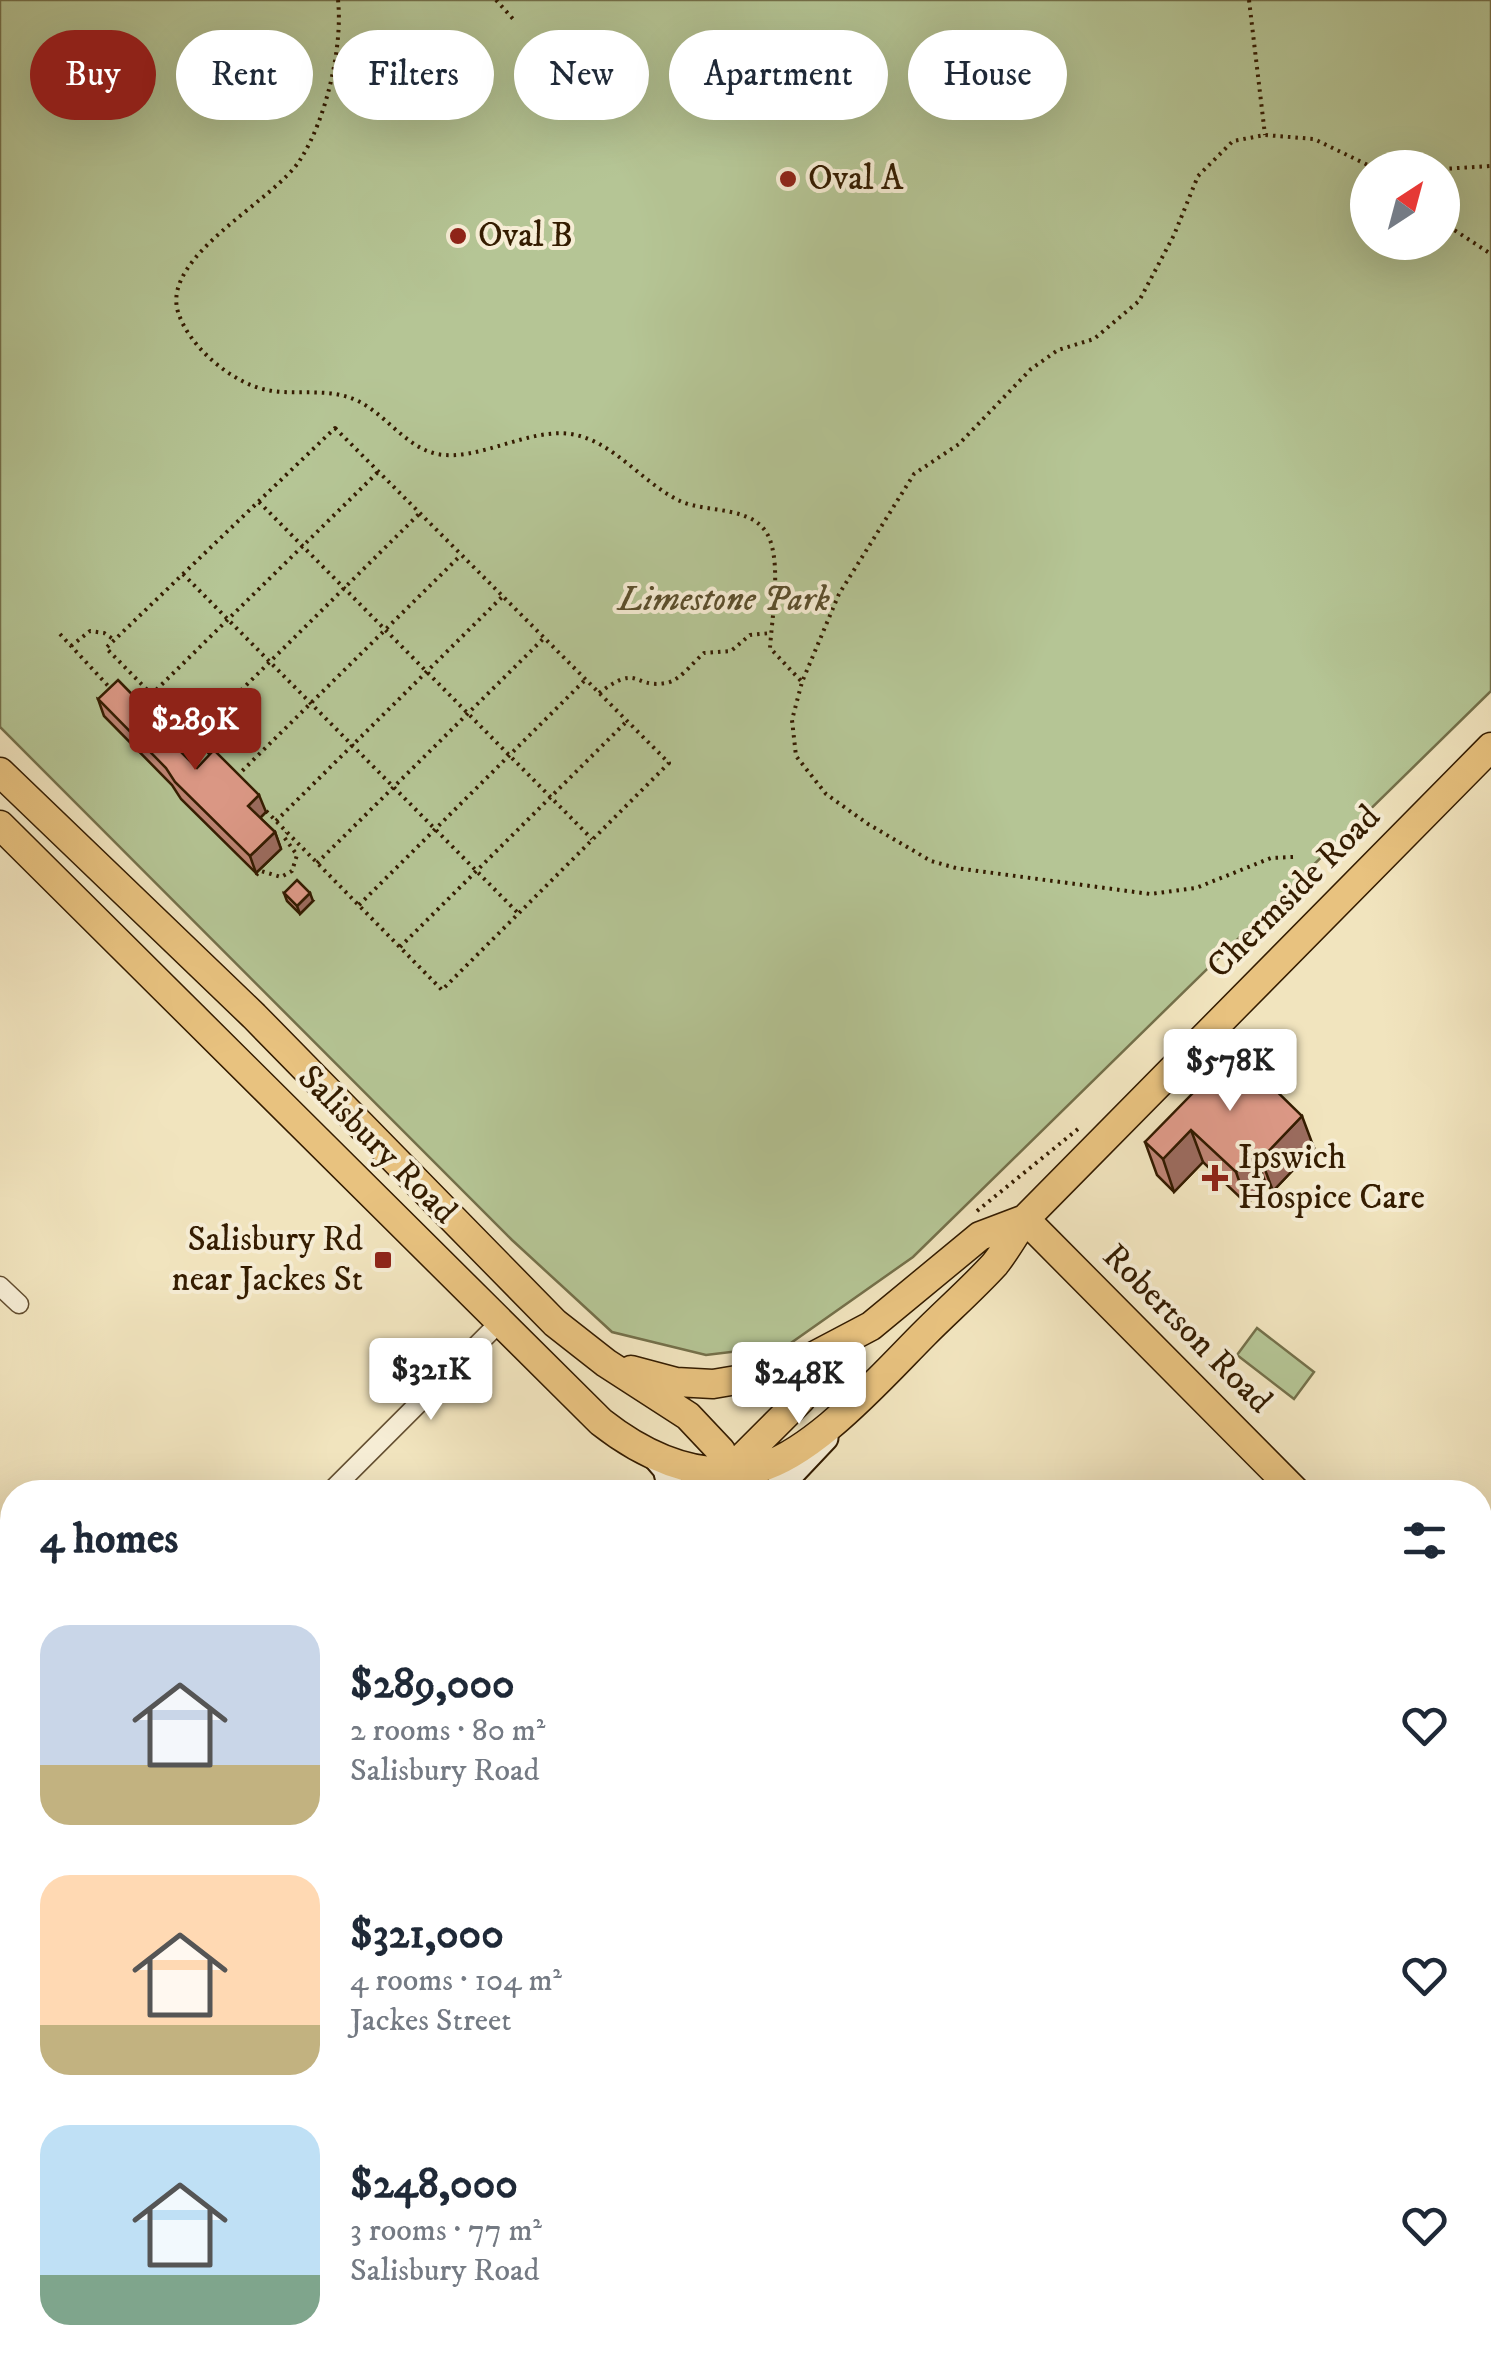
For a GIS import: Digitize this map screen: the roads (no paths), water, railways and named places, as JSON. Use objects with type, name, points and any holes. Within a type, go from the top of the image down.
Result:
[{"type":"main road","name":"Chermside Road","points":[[862,1396],[997,1261],[1025,1219],[1491,747]]},
{"type":"main road","name":"Salisbury Road","points":[[0,772],[254,1016],[528,1296],[591,1352],[688,1416],[721,1450],[723,1480]]},
{"type":"main road","name":"Salisbury Road","points":[[0,825],[600,1422],[626,1441],[711,1480]]},
{"type":"main road","name":"Chermside Road","points":[[826,1351],[872,1326],[980,1236],[1025,1219]]},
{"type":"main road","name":"Robertson Road","points":[[1025,1219],[1284,1480]]},
{"type":"main road","points":[[500,1322],[528,1296]]},
{"type":"main road","name":"Salisbury Road","points":[[591,1352],[655,1378],[713,1384],[772,1374],[826,1351]]},
{"type":"main road","points":[[728,1480],[801,1398],[826,1351]]},
{"type":"main road","name":"Salisbury Road","points":[[734,1480],[792,1454],[862,1396]]},
{"type":"street","points":[[0,1286],[18,1304]]},
{"type":"street","points":[[342,1480],[500,1322]]},
{"type":"street","name":"Chermside Road","points":[[785,1480],[862,1396]]},
{"type":"street","points":[[654,1455],[666,1469],[669,1480]]},
{"type":"place","name":"Oval A","points":[[788,179]]},
{"type":"place","name":"Oval B","points":[[458,236]]},
{"type":"place","name":"Ipswich Hospice Care","points":[[1215,1178]]},
{"type":"place","name":"Salisbury Rd near Jackes St","points":[[383,1260]]},
{"type":"park label","name":"Limestone Park","points":[[724,600]]}]
